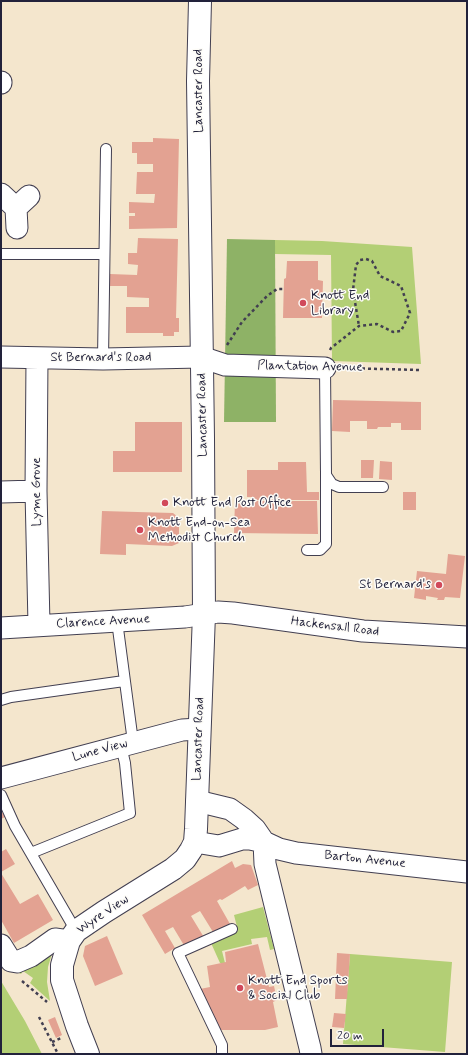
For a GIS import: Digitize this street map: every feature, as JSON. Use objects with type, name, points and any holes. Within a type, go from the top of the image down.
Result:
[{"type":"main road","name":"Lancaster Road","points":[[196,836],[204,614],[204,438],[201,357],[198,81],[200,1]]},
{"type":"main road","name":"Wyre View","points":[[88,1054],[62,980],[62,965],[72,936],[104,912],[173,870],[185,859],[196,836]]},
{"type":"street","points":[[1,194],[20,211]]},
{"type":"street","name":"St Bernard's Road","points":[[1,357],[201,357]]},
{"type":"street","name":"Plantation Avenue","points":[[201,357],[225,365],[325,368]]},
{"type":"street","name":"Lyme Grove","points":[[37,358],[36,491],[39,625]]},
{"type":"street","points":[[1,492],[36,491]]},
{"type":"street","name":"Hackensall Road","points":[[204,614],[218,612],[234,613],[363,631],[467,637]]},
{"type":"street","name":"Clarence Avenue","points":[[1,628],[185,617],[204,614]]},
{"type":"street","name":"Lune View","points":[[1,778],[182,730],[199,729]]},
{"type":"street","points":[[197,801],[230,809],[249,824],[264,842],[265,864],[311,1054]]},
{"type":"street","points":[[196,836],[219,846],[242,840],[264,842]]},
{"type":"street","name":"Barton Avenue","points":[[264,842],[279,849],[296,853],[467,872]]},
{"type":"street","points":[[6,953],[14,962],[21,961],[55,940],[72,936]]},
{"type":"lane","points":[[103,358],[106,149]]},
{"type":"lane","points":[[1,254],[104,254]]},
{"type":"lane","points":[[307,550],[320,550],[326,544],[325,368]]},
{"type":"lane","points":[[326,475],[332,484],[339,487],[383,487]]},
{"type":"lane","points":[[31,853],[130,813],[125,763],[127,744],[124,681],[117,621]]},
{"type":"lane","points":[[1,700],[19,696],[124,681]]},
{"type":"lane","points":[[1,795],[15,826],[31,853],[72,936]]},
{"type":"lane","points":[[222,1054],[222,1045],[178,953],[232,928]]},
{"type":"path","points":[[325,368],[331,348],[358,326],[377,324],[393,332],[401,331],[410,314],[401,286],[380,276],[372,261],[366,259],[360,260],[356,264],[353,290],[358,326]]},
{"type":"path","points":[[225,365],[225,348],[242,322],[267,296],[277,289],[284,289]]},
{"type":"path","name":"Plantation Avenue","points":[[325,368],[419,370]]},
{"type":"path","points":[[6,953],[9,970],[49,1003]]},
{"type":"path","points":[[39,1017],[58,1054]]},
{"type":"green space","points":[[227,239],[275,240],[276,422],[224,422]]},
{"type":"green space","points":[[275,240],[322,241],[412,247],[421,364],[332,361],[331,255],[275,254]]},
{"type":"green space","points":[[263,907],[274,949],[270,950],[267,937],[251,939],[252,944],[222,951],[225,963],[220,963],[211,943],[238,931],[234,915]]},
{"type":"green space","points":[[53,950],[48,967],[47,982],[50,1001],[30,983],[33,978],[23,971],[21,974],[17,972]]},
{"type":"green space","points":[[350,954],[452,962],[445,1052],[343,1044]]},
{"type":"green space","points":[[1,981],[25,1021],[42,1054],[1,1054]]},
{"type":"building","points":[[153,138],[179,139],[177,228],[129,229],[129,216],[135,216],[135,213],[129,213],[129,202],[154,203],[155,194],[136,194],[137,172],[153,172],[153,164],[137,164],[137,153],[132,153],[132,142],[153,142]]},
{"type":"building","points":[[138,238],[178,239],[176,318],[179,318],[179,332],[174,332],[174,336],[163,336],[163,333],[126,333],[126,307],[149,307],[149,298],[127,297],[127,286],[110,286],[110,274],[137,275],[138,265],[128,264],[128,253],[137,253]]},
{"type":"building","name":"Knott End Library","points":[[287,261],[318,261],[318,280],[323,281],[322,318],[283,318],[284,279],[286,278]]},
{"type":"building","points":[[333,400],[421,402],[421,430],[401,430],[401,423],[391,423],[391,427],[367,429],[367,421],[350,421],[350,432],[332,431]]},
{"type":"building","points":[[135,422],[182,422],[182,472],[113,472],[113,451],[135,451]]},
{"type":"building","points":[[361,460],[374,460],[373,478],[361,478]]},
{"type":"building","points":[[380,461],[392,462],[392,480],[379,479]]},
{"type":"building","points":[[278,462],[306,462],[307,492],[319,492],[319,500],[254,500],[254,497],[247,497],[247,470],[278,470]]},
{"type":"building","points":[[403,492],[416,492],[416,510],[403,510]]},
{"type":"building","points":[[235,501],[317,501],[318,534],[234,533]]},
{"type":"building","name":"Knott End-on-Sea Methodist Church","points":[[102,511],[173,513],[179,518],[179,543],[172,546],[126,544],[126,555],[100,554]]},
{"type":"building","name":"St Bernard's","points":[[448,554],[465,556],[460,598],[445,597],[444,600],[437,600],[438,598],[426,596],[426,600],[414,598],[417,571],[446,574]]},
{"type":"building","points":[[1,810],[5,817],[1,819]]},
{"type":"building","points":[[6,849],[15,864],[1,872],[1,852]]},
{"type":"building","points":[[232,861],[235,868],[243,864],[251,865],[258,885],[248,890],[245,886],[222,900],[220,899],[217,901],[230,924],[213,932],[200,911],[191,916],[205,939],[185,947],[173,927],[165,931],[175,948],[165,954],[142,915]]},
{"type":"building","points":[[1,873],[20,904],[38,894],[53,920],[14,943],[1,920]]},
{"type":"building","points":[[107,936],[123,974],[95,986],[83,956],[85,946]]},
{"type":"building","name":"Knott End Sports & Social Club","points":[[258,944],[269,987],[274,986],[277,1000],[273,1002],[278,1027],[265,1030],[219,1030],[200,989],[210,987],[207,966],[226,962],[225,952]]},
{"type":"building","points":[[337,953],[350,954],[347,999],[335,999]]},
{"type":"building","points":[[334,1013],[346,1014],[344,1028],[332,1027]]},
{"type":"building","points":[[55,1017],[62,1035],[56,1038],[48,1020]]},
{"type":"place","name":"Knott End Library","points":[[303,303]]},
{"type":"place","name":"Knott End Post Office","points":[[165,503]]},
{"type":"place","name":"Knott End-on-Sea Methodist Church","points":[[140,530]]},
{"type":"place","name":"St Bernard's","points":[[439,585]]},
{"type":"place","name":"Knott End Sports & Social Club","points":[[240,988]]}]
